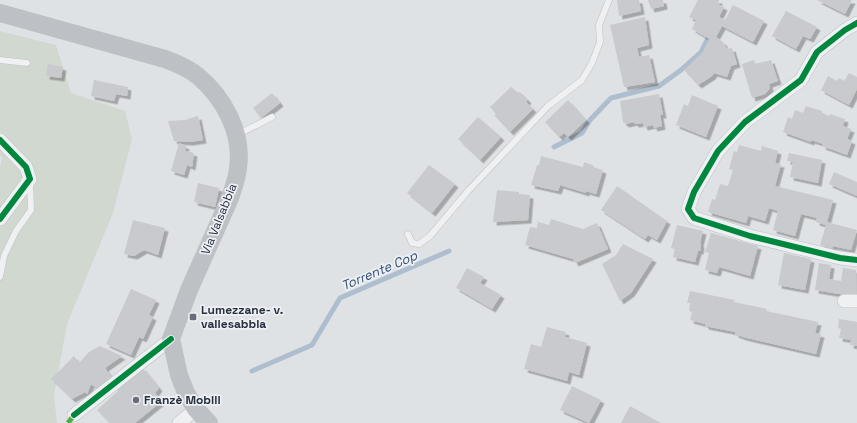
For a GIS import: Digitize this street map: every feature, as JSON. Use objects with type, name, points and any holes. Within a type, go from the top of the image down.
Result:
[{"type":"main road","name":"Via Valsabbia","points":[[0,13],[165,59],[182,66],[197,75],[220,98],[236,136],[239,151],[238,168],[230,198],[189,290],[171,339]]},
{"type":"main road","points":[[171,339],[179,375],[186,393],[196,409],[209,423]]},
{"type":"street","points":[[857,23],[845,30],[817,52],[800,80],[745,122],[718,151],[694,192],[688,209],[694,218],[750,236],[840,258],[857,260]]},
{"type":"street","points":[[0,140],[26,167],[30,179],[0,219]]},
{"type":"street","points":[[844,301],[857,301]]},
{"type":"street","points":[[74,415],[171,339]]},
{"type":"street","points":[[179,423],[196,409]]},
{"type":"lane","points":[[408,234],[412,243],[419,244],[430,236],[468,190],[548,106],[582,80],[592,63],[600,42],[598,25],[605,13],[609,0]]},
{"type":"lane","points":[[0,60],[27,63]]},
{"type":"lane","points":[[236,136],[272,117]]},
{"type":"lane","points":[[0,277],[4,256],[16,231],[31,210],[30,179]]},
{"type":"shaded area","points":[[0,31],[56,45],[71,93],[125,111],[132,139],[113,213],[67,324],[54,395],[57,423],[0,423],[0,167],[2,158],[0,156]]},
{"type":"building","points":[[617,0],[639,0],[641,11],[619,16]]},
{"type":"building","points":[[648,0],[663,0],[664,6],[651,9]]},
{"type":"building","points":[[698,0],[719,0],[718,4],[724,7],[719,17],[725,20],[733,5],[764,21],[753,42],[722,26],[716,37],[723,42],[727,49],[732,48],[737,64],[731,66],[727,77],[714,73],[698,85],[684,70],[703,52],[709,39],[692,29],[696,20],[689,17]]},
{"type":"building","points":[[817,0],[852,0],[845,14]]},
{"type":"building","points":[[786,11],[817,27],[810,39],[803,36],[796,49],[772,36]]},
{"type":"building","points":[[645,17],[649,45],[637,48],[639,57],[649,55],[655,82],[624,87],[610,25]]},
{"type":"building","points":[[754,60],[755,64],[771,60],[778,81],[769,84],[770,88],[765,94],[752,98],[742,64]]},
{"type":"building","points":[[48,64],[63,67],[61,78],[46,76]]},
{"type":"building","points":[[849,73],[857,77],[857,89],[849,105],[821,90],[828,76],[837,81],[839,78],[844,81]]},
{"type":"building","points":[[94,80],[128,87],[127,96],[116,94],[114,101],[91,96]]},
{"type":"building","points":[[511,87],[518,93],[520,92],[528,100],[526,102],[533,109],[510,132],[494,115],[496,114],[490,107]]},
{"type":"building","points":[[272,93],[280,103],[261,118],[253,108]]},
{"type":"building","points":[[659,94],[663,115],[660,115],[662,126],[654,128],[653,125],[644,127],[643,123],[635,124],[634,122],[626,124],[623,122],[620,101]]},
{"type":"building","points":[[692,95],[718,106],[706,137],[676,125],[684,104],[688,106]]},
{"type":"building","points":[[568,100],[586,120],[568,137],[564,133],[559,137],[545,122]]},
{"type":"building","points":[[806,106],[822,111],[822,113],[829,116],[830,114],[845,119],[843,126],[851,129],[847,139],[852,141],[847,155],[822,146],[823,144],[811,140],[811,142],[783,132],[788,117],[792,119],[795,110],[803,113]]},
{"type":"building","points":[[198,116],[203,140],[190,142],[174,141],[168,121],[185,120]]},
{"type":"building","points":[[478,117],[501,137],[480,160],[458,139]]},
{"type":"building","points":[[179,143],[186,146],[185,151],[194,153],[192,167],[187,165],[184,175],[171,171]]},
{"type":"building","points":[[739,145],[761,151],[762,146],[778,151],[775,163],[781,164],[775,186],[833,200],[827,222],[857,230],[851,250],[833,246],[832,249],[820,245],[826,225],[816,222],[817,218],[801,214],[795,236],[773,230],[778,211],[769,208],[765,221],[748,216],[746,223],[708,212],[712,199],[715,200],[720,184],[728,186],[733,170],[729,169],[734,151],[737,152]]},
{"type":"building","points":[[789,153],[822,160],[818,183],[790,177],[793,162],[787,161]]},
{"type":"building","points":[[541,156],[583,167],[584,162],[603,170],[596,194],[586,191],[586,193],[560,185],[558,191],[531,185]]},
{"type":"building","points":[[429,165],[455,184],[432,213],[407,193]]},
{"type":"building","points":[[834,172],[857,182],[857,196],[829,184]]},
{"type":"building","points":[[198,183],[219,188],[215,207],[194,202]]},
{"type":"building","points":[[617,186],[667,221],[657,240],[648,235],[645,239],[601,210]]},
{"type":"building","points":[[497,190],[519,192],[519,194],[530,195],[528,220],[493,222]]},
{"type":"building","points":[[551,219],[583,229],[597,223],[608,249],[575,263],[573,259],[525,245],[530,227],[537,228],[538,222],[549,225]]},
{"type":"building","points":[[133,220],[165,228],[158,255],[144,250],[134,256],[124,254]]},
{"type":"building","points":[[677,225],[703,231],[700,251],[698,251],[695,262],[673,257],[675,249],[671,248]]},
{"type":"building","points":[[711,233],[758,246],[750,276],[719,267],[717,273],[705,270],[709,253],[705,252]]},
{"type":"building","points":[[623,244],[653,259],[631,293],[620,301],[602,264],[616,255]]},
{"type":"building","points":[[784,253],[811,259],[805,290],[778,285]]},
{"type":"building","points":[[819,263],[831,265],[829,279],[841,281],[843,268],[856,270],[857,295],[815,290]]},
{"type":"building","points":[[467,268],[484,277],[480,283],[501,295],[492,309],[456,288]]},
{"type":"building","points":[[131,289],[156,300],[149,315],[153,317],[143,339],[139,337],[131,355],[106,344]]},
{"type":"building","points":[[690,291],[735,300],[734,302],[767,309],[766,311],[818,322],[815,333],[821,334],[816,354],[743,337],[735,334],[735,332],[705,326],[705,324],[690,320],[692,312],[689,311],[690,303],[687,303]]},
{"type":"building","points":[[839,319],[857,322],[857,346],[850,345],[851,340],[839,338],[841,329],[838,328]]},
{"type":"building","points":[[547,327],[566,332],[565,337],[587,343],[579,375],[569,372],[567,381],[524,369],[531,344],[541,347]]},
{"type":"building","points":[[100,346],[122,356],[105,368],[112,378],[98,389],[91,384],[87,394],[85,392],[72,399],[51,379],[74,356],[79,363],[89,352]]},
{"type":"building","points":[[142,367],[159,388],[155,393],[162,401],[135,423],[110,423],[97,410],[118,391],[117,388]]},
{"type":"building","points":[[572,386],[601,400],[589,423],[560,410]]},
{"type":"building","points":[[630,406],[661,423],[621,423]]},
{"type":"waterway","name":"Torrente Cop","points":[[554,147],[582,133],[590,120],[611,98],[659,86],[681,70],[701,52],[708,38]]},
{"type":"waterway","name":"Torrente Cop","points":[[252,371],[312,345],[340,298],[449,251]]},
{"type":"marked path","points":[[68,423],[74,415]]},
{"type":"cycle path","points":[[857,23],[845,30],[817,52],[801,80],[745,122],[718,151],[694,192],[688,209],[694,218],[750,236],[840,258],[857,260]]},
{"type":"cycle path","points":[[0,140],[26,167],[30,179],[0,219]]},
{"type":"cycle path","points":[[74,415],[171,339]]},
{"type":"place","name":"Lumezzane- v. vallesabbia","points":[[193,317]]},
{"type":"place","name":"Franzè Mobili","points":[[136,400]]}]
